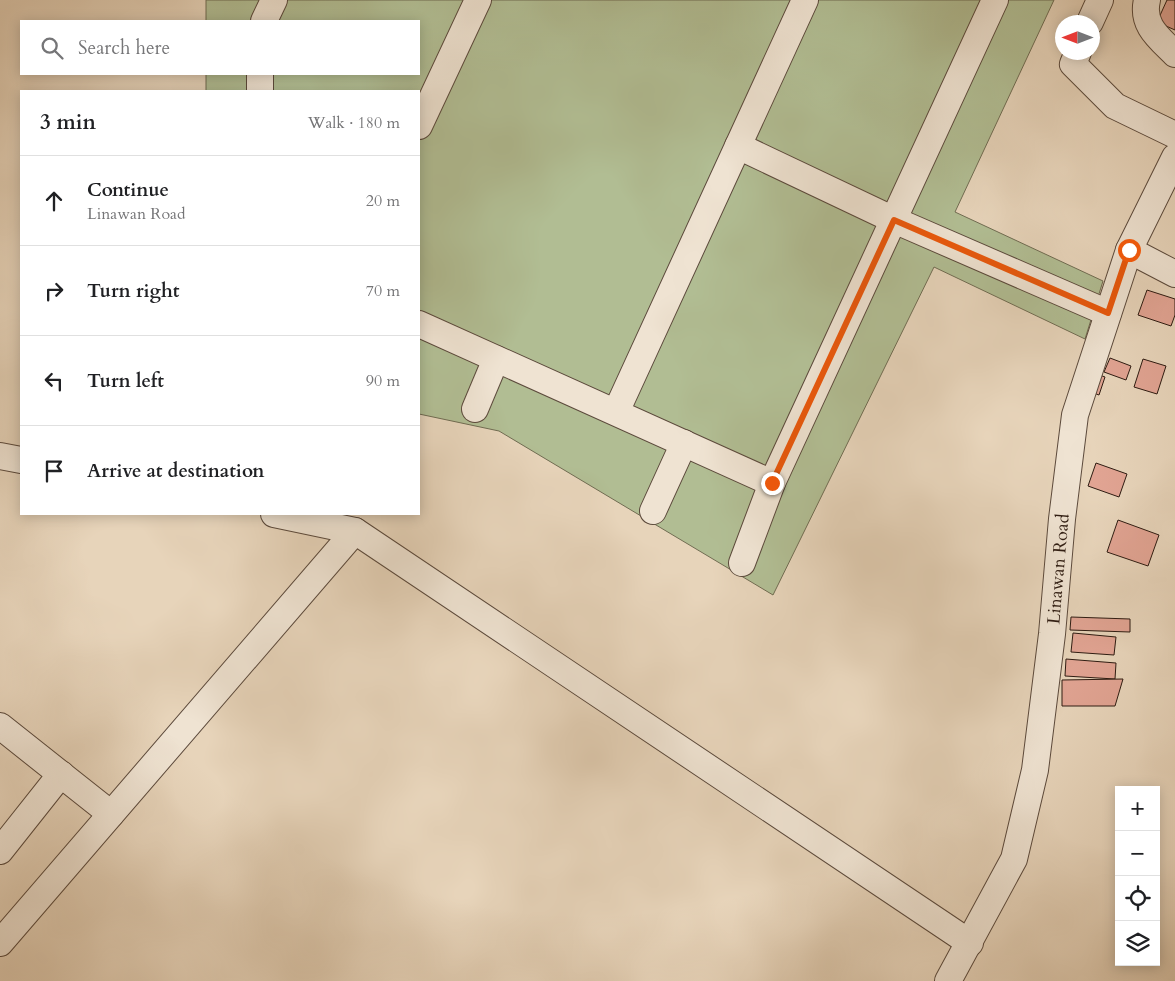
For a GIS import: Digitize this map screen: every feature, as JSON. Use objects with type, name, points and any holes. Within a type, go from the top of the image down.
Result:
[{"type":"street","points":[[264,20],[274,0]]},
{"type":"street","points":[[420,124],[478,0]]},
{"type":"street","points":[[616,412],[805,0]]},
{"type":"street","points":[[742,563],[772,483],[995,0]]},
{"type":"street","points":[[1093,15],[1100,0]]},
{"type":"street","points":[[1147,0],[1146,14],[1150,29],[1175,54]]},
{"type":"street","points":[[1075,60],[1073,64],[1115,106],[1175,135]]},
{"type":"street","points":[[260,75],[260,90]]},
{"type":"street","points":[[738,146],[894,220],[1108,313]]},
{"type":"street","name":"Linawan Road","points":[[948,981],[1014,858],[1035,770],[1052,634],[1062,519],[1075,415],[1129,250],[1175,156]]},
{"type":"street","points":[[1129,250],[1175,274]]},
{"type":"street","points":[[420,324],[772,483]]},
{"type":"street","points":[[475,409],[496,359]]},
{"type":"street","points":[[653,510],[684,443]]},
{"type":"street","points":[[0,456],[20,460]]},
{"type":"street","points":[[279,515],[355,531],[970,943]]},
{"type":"street","points":[[0,943],[355,531]]},
{"type":"street","points":[[2,730],[111,814]]},
{"type":"street","points":[[0,851],[61,774]]},
{"type":"green space","points":[[206,0],[1054,0],[955,212],[1103,281],[1085,339],[934,267],[773,595],[499,431],[420,414],[420,90],[206,90],[206,75],[420,75],[420,20],[206,20]]},
{"type":"building","points":[[1167,0],[1175,0],[1175,30],[1157,22]]},
{"type":"building","points":[[1147,290],[1175,299],[1175,315],[1171,326],[1138,315]]},
{"type":"building","points":[[1110,358],[1131,366],[1126,380],[1104,372]]},
{"type":"building","points":[[1143,359],[1166,366],[1157,394],[1134,387]]},
{"type":"building","points":[[1097,374],[1105,377],[1099,395],[1091,392]]},
{"type":"building","points":[[1096,463],[1127,474],[1119,497],[1088,486]]},
{"type":"building","points":[[1118,520],[1159,535],[1148,566],[1107,552]]},
{"type":"building","points":[[1071,617],[1130,619],[1130,632],[1070,630]]},
{"type":"building","points":[[1073,633],[1116,637],[1114,655],[1071,652]]},
{"type":"building","points":[[1066,659],[1116,663],[1115,679],[1065,676]]},
{"type":"building","points":[[1123,679],[1115,706],[1062,706],[1062,680]]},
{"type":"route","points":[[772,483],[894,220],[1108,313],[1129,250]]}]
